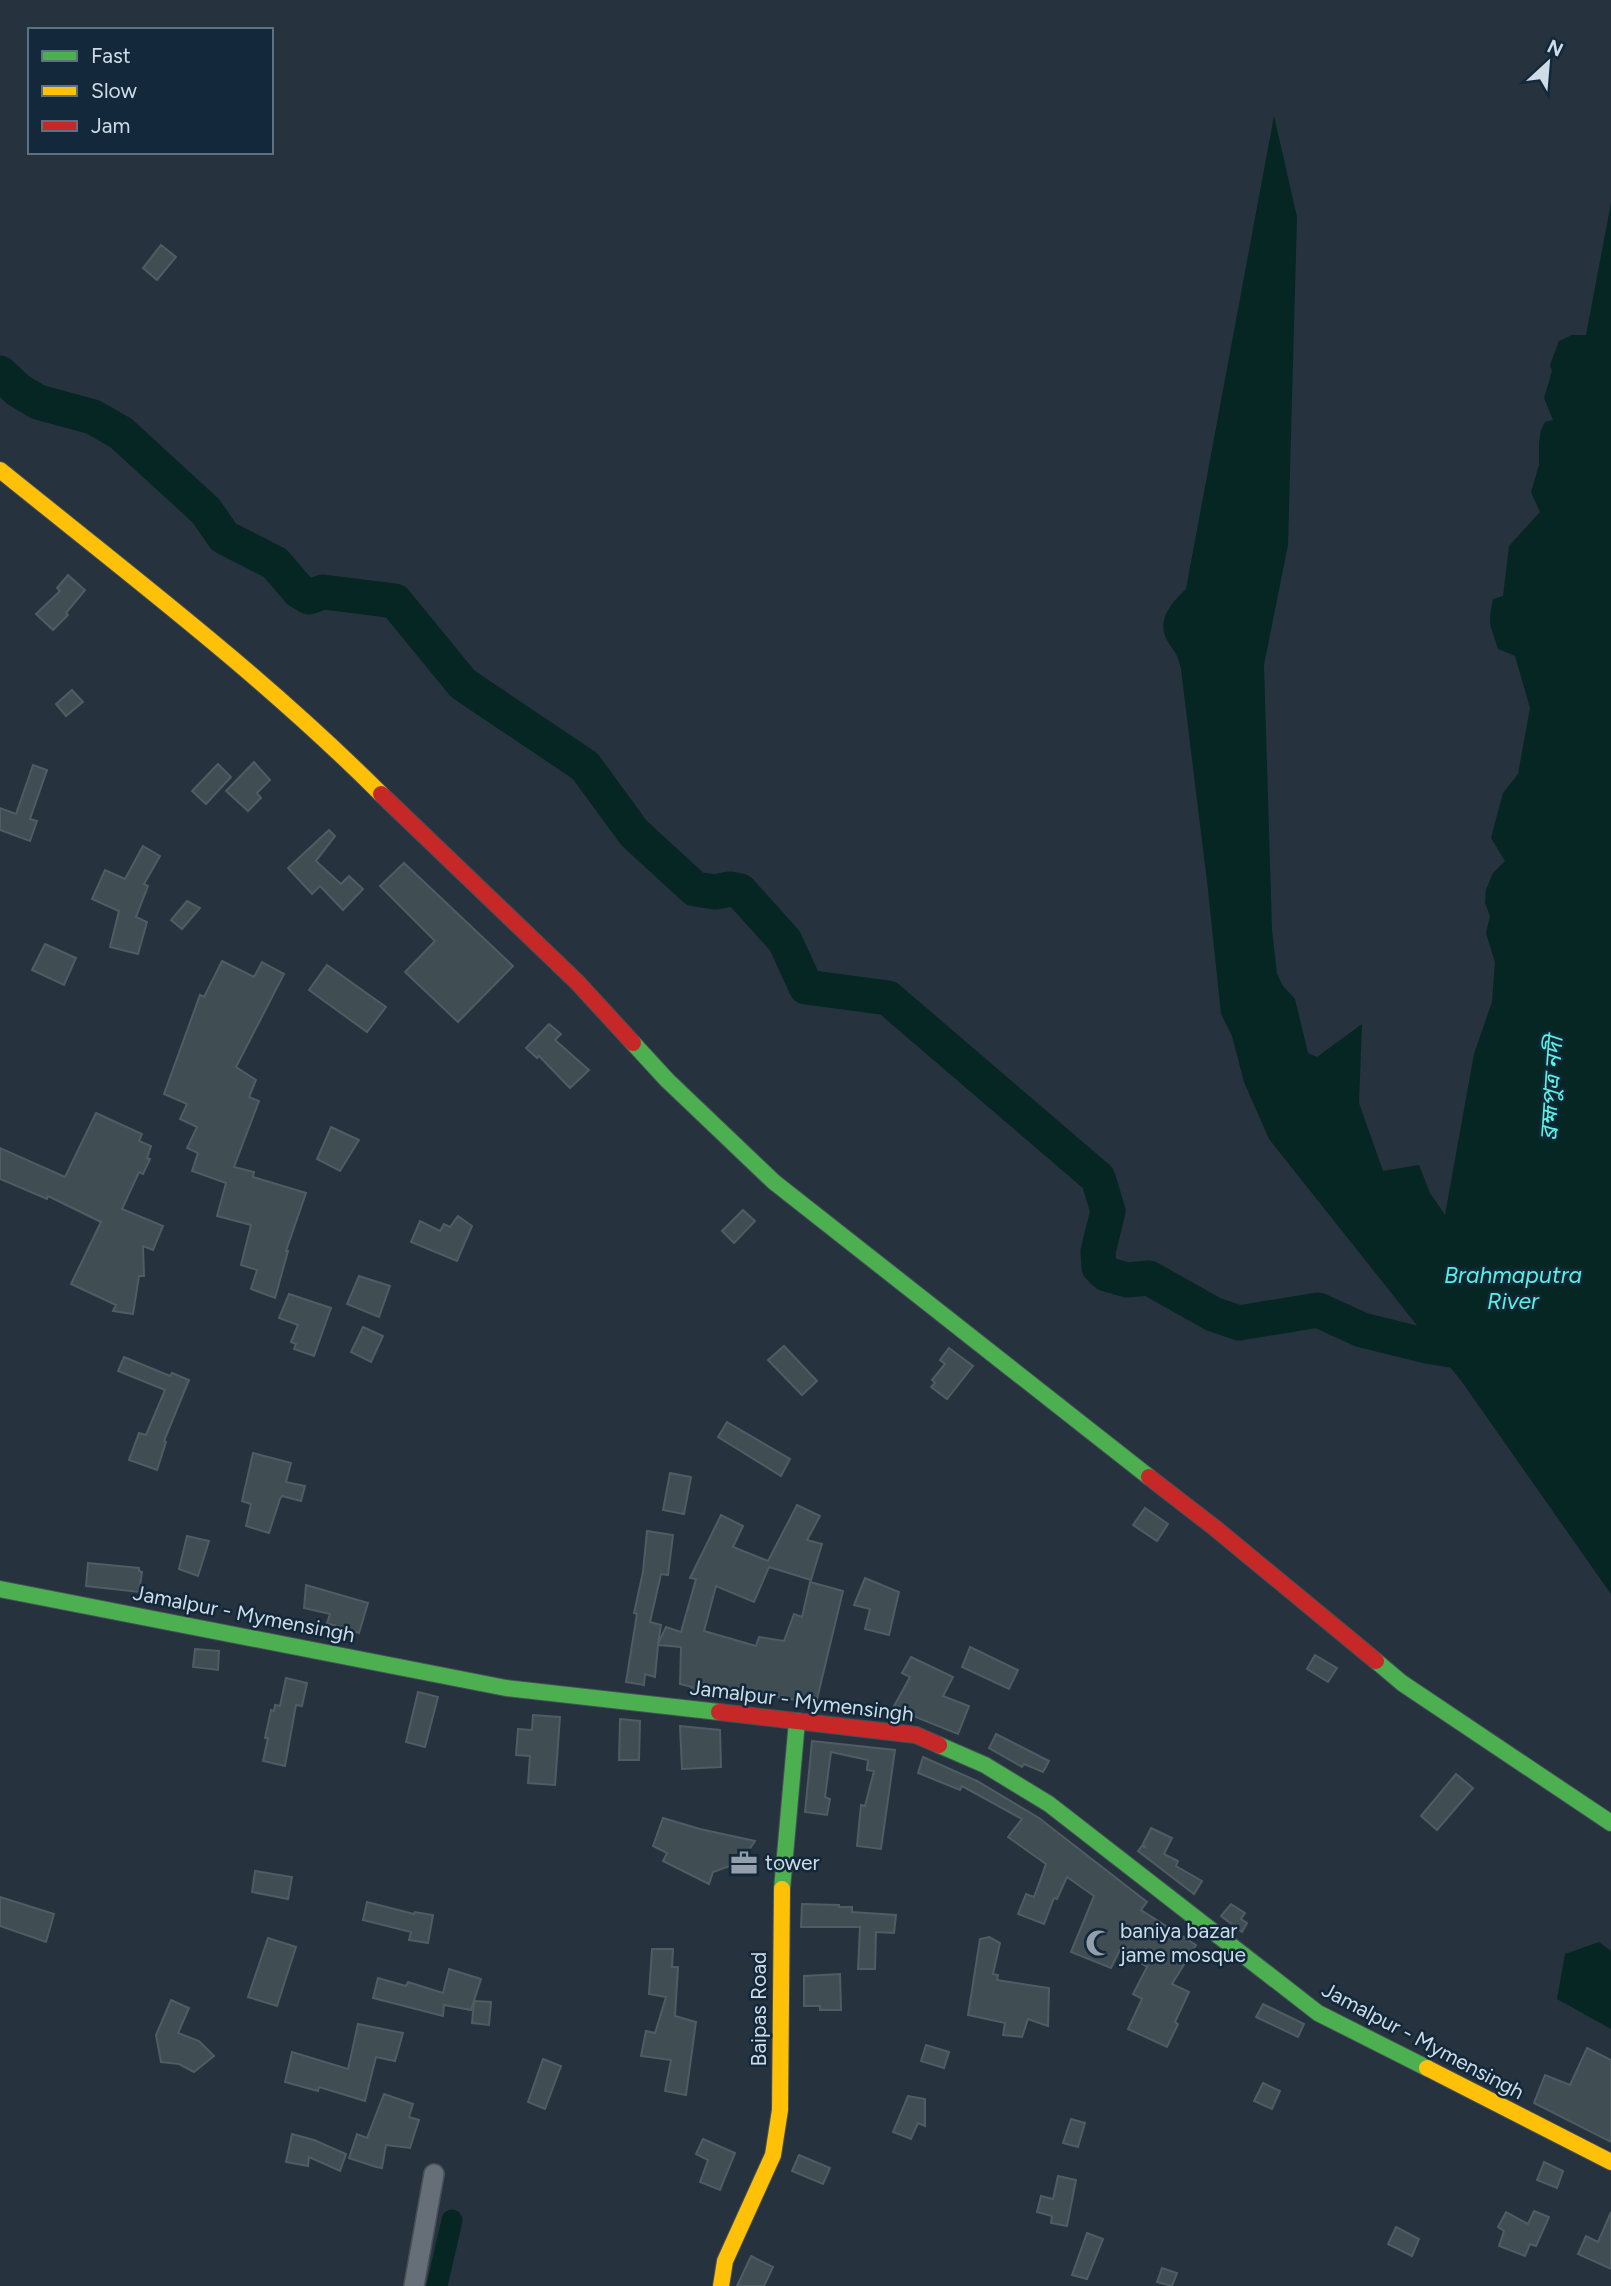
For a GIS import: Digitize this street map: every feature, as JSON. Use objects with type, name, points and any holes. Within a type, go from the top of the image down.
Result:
[{"type":"street","points":[[0,470],[254,675],[325,738],[423,836],[577,982],[667,1080],[774,1182],[1215,1528],[1402,1683],[1611,1822]]},
{"type":"street","name":"Jamalpur - Mymensingh","points":[[0,1589],[506,1688],[916,1735],[985,1765],[1049,1804],[1318,2013],[1611,2162]]},
{"type":"street","name":"Baipas Road","points":[[721,2286],[725,2261],[773,2155],[780,2110],[781,1902],[797,1721]]},
{"type":"street","points":[[414,2286],[434,2174]]},
{"type":"water","name":"Brahmaputra River","points":[[1274,116],[1297,217],[1288,545],[1264,665],[1272,930],[1277,974],[1283,986],[1295,999],[1308,1053],[1317,1057],[1362,1024],[1359,1103],[1383,1171],[1419,1165],[1430,1193],[1445,1215],[1474,1054],[1492,1002],[1495,962],[1486,933],[1490,916],[1485,903],[1486,890],[1493,873],[1505,861],[1491,838],[1503,793],[1518,774],[1530,708],[1515,656],[1498,649],[1491,625],[1491,608],[1493,599],[1503,596],[1509,546],[1540,512],[1531,492],[1539,465],[1541,430],[1545,422],[1553,420],[1544,398],[1552,371],[1550,365],[1559,341],[1572,335],[1586,335],[1611,203],[1611,1594],[1462,1382],[1269,1139],[1244,1082],[1232,1036],[1221,1014],[1181,669],[1166,638],[1163,624],[1168,611],[1186,589]]},
{"type":"water","points":[[1599,1942],[1611,1951],[1611,2029],[1557,1999],[1565,1954]]},
{"type":"building","points":[[161,245],[176,257],[157,280],[143,268]]},
{"type":"building","points":[[68,575],[85,590],[66,613],[68,615],[53,630],[36,614],[60,591],[57,588]]},
{"type":"building","points":[[72,690],[83,702],[66,716],[56,704]]},
{"type":"building","points":[[254,762],[270,780],[257,793],[261,798],[248,811],[226,791]]},
{"type":"building","points":[[218,764],[231,777],[206,804],[192,791]]},
{"type":"building","points":[[33,765],[47,770],[30,819],[37,821],[30,841],[0,830],[0,808],[16,814]]},
{"type":"building","points":[[329,830],[335,836],[316,861],[341,884],[349,876],[363,889],[343,910],[320,886],[312,894],[288,868]]},
{"type":"building","points":[[143,846],[160,856],[144,884],[148,886],[136,917],[147,922],[138,954],[110,947],[119,911],[92,899],[105,870],[125,879]]},
{"type":"building","points":[[404,863],[513,966],[458,1022],[405,972],[435,941],[380,886]]},
{"type":"building","points":[[187,901],[200,908],[182,929],[171,920]]},
{"type":"building","points":[[45,944],[76,958],[64,985],[32,970]]},
{"type":"building","points":[[222,961],[254,977],[262,962],[284,974],[236,1067],[256,1080],[249,1097],[259,1101],[234,1167],[254,1172],[253,1177],[306,1193],[286,1251],[275,1298],[251,1289],[257,1270],[241,1265],[251,1225],[217,1216],[226,1183],[192,1171],[198,1153],[187,1148],[197,1127],[180,1119],[187,1104],[164,1094],[200,995],[204,997]]},
{"type":"building","points":[[327,965],[386,1007],[367,1032],[309,990]]},
{"type":"building","points":[[549,1024],[561,1034],[555,1040],[589,1070],[570,1088],[539,1056],[537,1058],[526,1048]]},
{"type":"building","points":[[96,1113],[142,1134],[139,1141],[151,1146],[147,1158],[150,1159],[143,1174],[139,1172],[122,1209],[163,1226],[153,1250],[143,1246],[144,1276],[139,1276],[133,1314],[113,1311],[116,1305],[71,1284],[101,1222],[48,1196],[47,1199],[0,1179],[0,1148],[65,1177]]},
{"type":"building","points":[[331,1127],[359,1140],[340,1171],[317,1159]]},
{"type":"building","points":[[743,1210],[755,1221],[734,1243],[722,1231]]},
{"type":"building","points":[[458,1216],[472,1226],[457,1261],[411,1242],[420,1221],[440,1231],[444,1224],[450,1227]]},
{"type":"building","points":[[359,1276],[390,1286],[379,1317],[347,1304]]},
{"type":"building","points":[[289,1294],[331,1308],[314,1356],[294,1349],[296,1344],[291,1342],[298,1325],[279,1318]]},
{"type":"building","points":[[363,1327],[383,1336],[371,1362],[351,1352]]},
{"type":"building","points":[[784,1346],[817,1381],[802,1395],[768,1360]]},
{"type":"building","points":[[949,1348],[973,1366],[947,1399],[931,1387],[935,1383],[932,1380],[945,1364],[940,1360]]},
{"type":"building","points":[[124,1357],[170,1376],[172,1373],[189,1380],[164,1441],[166,1442],[157,1470],[129,1460],[139,1433],[146,1435],[165,1390],[118,1371]]},
{"type":"building","points":[[727,1422],[790,1459],[781,1476],[718,1437]]},
{"type":"building","points":[[253,1453],[291,1463],[286,1482],[305,1486],[301,1501],[282,1496],[269,1533],[246,1526],[251,1504],[242,1501]]},
{"type":"building","points":[[670,1473],[691,1477],[684,1514],[663,1510]]},
{"type":"building","points":[[797,1505],[820,1516],[807,1540],[822,1544],[811,1580],[769,1567],[754,1602],[716,1586],[704,1631],[756,1646],[759,1637],[784,1641],[794,1614],[802,1617],[810,1582],[843,1591],[816,1703],[751,1693],[750,1698],[691,1692],[692,1687],[680,1684],[681,1647],[658,1645],[655,1677],[645,1674],[644,1685],[626,1682],[647,1531],[673,1535],[668,1575],[661,1574],[650,1622],[661,1625],[658,1644],[666,1627],[681,1632],[696,1579],[690,1578],[721,1515],[743,1526],[733,1547],[768,1561]]},
{"type":"building","points":[[1145,1508],[1168,1524],[1157,1541],[1133,1525]]},
{"type":"building","points":[[187,1536],[209,1541],[198,1576],[179,1569]]},
{"type":"building","points":[[88,1563],[139,1568],[142,1572],[139,1592],[86,1586]]},
{"type":"building","points":[[865,1578],[899,1592],[889,1635],[865,1629],[870,1609],[854,1605]]},
{"type":"building","points":[[306,1585],[368,1603],[359,1633],[327,1623],[330,1614],[304,1608]]},
{"type":"building","points":[[970,1647],[1018,1670],[1009,1689],[962,1667]]},
{"type":"building","points":[[195,1649],[219,1651],[218,1670],[193,1667]]},
{"type":"building","points":[[1315,1655],[1337,1668],[1328,1682],[1307,1669]]},
{"type":"building","points":[[911,1657],[953,1677],[943,1696],[969,1706],[958,1734],[893,1708],[910,1677],[902,1673]]},
{"type":"building","points":[[286,1678],[307,1683],[302,1706],[296,1705],[285,1766],[263,1761],[271,1710],[274,1711],[275,1705],[280,1706]]},
{"type":"building","points":[[418,1692],[438,1697],[425,1747],[406,1742]]},
{"type":"building","points":[[533,1715],[560,1717],[555,1785],[528,1783],[530,1756],[516,1755],[518,1729],[532,1730]]},
{"type":"building","points":[[620,1719],[640,1721],[639,1760],[619,1760]]},
{"type":"building","points":[[680,1726],[720,1730],[721,1767],[682,1769]]},
{"type":"building","points":[[996,1734],[1049,1761],[1043,1772],[1024,1764],[1022,1767],[989,1748]]},
{"type":"building","points":[[812,1741],[895,1750],[881,1849],[857,1846],[861,1805],[865,1806],[874,1771],[867,1770],[868,1760],[831,1752],[825,1797],[830,1799],[827,1815],[805,1812]]},
{"type":"building","points":[[923,1757],[977,1781],[1039,1818],[1147,1902],[1141,1910],[1196,1945],[1172,1984],[1189,1992],[1167,2047],[1128,2029],[1142,1999],[1133,1994],[1147,1967],[1120,1950],[1111,1968],[1071,1952],[1094,1896],[1067,1877],[1057,1899],[1054,1898],[1044,1924],[1018,1914],[1026,1894],[1034,1897],[1046,1864],[1008,1837],[1022,1819],[962,1786],[960,1790],[918,1773]]},
{"type":"building","points":[[1456,1774],[1473,1788],[1437,1830],[1421,1816]]},
{"type":"building","points":[[663,1818],[755,1841],[741,1862],[713,1872],[709,1884],[663,1861],[667,1853],[653,1846]]},
{"type":"building","points":[[1151,1828],[1172,1838],[1164,1854],[1178,1861],[1176,1866],[1202,1881],[1194,1894],[1138,1851],[1142,1846],[1145,1847],[1143,1844]]},
{"type":"building","points":[[255,1871],[292,1877],[288,1899],[252,1892]]},
{"type":"building","points":[[0,1897],[54,1914],[46,1942],[0,1926]]},
{"type":"building","points":[[367,1902],[414,1914],[433,1915],[428,1943],[409,1940],[411,1932],[363,1920]]},
{"type":"building","points":[[802,1904],[839,1905],[852,1907],[852,1912],[896,1915],[894,1933],[876,1932],[875,1969],[858,1969],[860,1927],[801,1927]]},
{"type":"building","points":[[1231,1904],[1245,1913],[1241,1919],[1247,1923],[1242,1932],[1221,1916]]},
{"type":"building","points":[[989,1937],[1000,1943],[993,1974],[998,1975],[997,1980],[1049,1988],[1048,2026],[1028,2019],[1022,2037],[1003,2035],[1005,2023],[968,2015],[980,1939]]},
{"type":"building","points":[[268,1938],[296,1947],[277,2006],[248,1997]]},
{"type":"building","points":[[652,1949],[673,1949],[672,1967],[678,1967],[675,2016],[696,2022],[686,2095],[665,2091],[671,2060],[641,2056],[646,2031],[655,2033],[666,1997],[649,1994]]},
{"type":"building","points":[[449,1969],[481,1979],[471,2010],[444,2005],[443,2016],[373,1998],[378,1978],[406,1986],[408,1982],[443,1993]]},
{"type":"building","points":[[840,1974],[841,2010],[820,2010],[820,2006],[804,2006],[804,1976]]},
{"type":"building","points":[[171,2000],[189,2008],[178,2033],[199,2041],[214,2056],[194,2072],[179,2064],[161,2062],[156,2035]]},
{"type":"building","points":[[474,2001],[491,2002],[489,2025],[472,2023]]},
{"type":"building","points":[[1263,2004],[1304,2024],[1298,2037],[1256,2017]]},
{"type":"building","points":[[358,2024],[403,2033],[395,2061],[376,2057],[365,2101],[319,2087],[318,2091],[285,2082],[292,2052],[348,2069]]},
{"type":"building","points":[[926,2045],[949,2052],[944,2068],[921,2061]]},
{"type":"building","points":[[1587,2048],[1611,2060],[1611,2142],[1534,2103],[1545,2075],[1570,2085]]},
{"type":"building","points":[[543,2059],[561,2066],[545,2109],[528,2102]]},
{"type":"building","points":[[1263,2083],[1280,2091],[1272,2109],[1254,2101]]},
{"type":"building","points":[[384,2094],[413,2104],[409,2117],[419,2120],[410,2148],[386,2145],[382,2168],[349,2158],[357,2134],[367,2138]]},
{"type":"building","points":[[908,2096],[925,2099],[925,2126],[918,2123],[911,2139],[893,2132]]},
{"type":"building","points":[[1071,2119],[1085,2123],[1078,2147],[1063,2143]]},
{"type":"building","points":[[292,2134],[346,2154],[340,2171],[309,2157],[308,2166],[286,2162]]},
{"type":"building","points":[[703,2139],[735,2153],[720,2190],[700,2182],[708,2160],[696,2154]]},
{"type":"building","points":[[799,2155],[830,2168],[823,2184],[792,2171]]},
{"type":"building","points":[[1544,2162],[1563,2171],[1557,2188],[1537,2180]]},
{"type":"building","points":[[1058,2176],[1076,2180],[1067,2226],[1051,2223],[1052,2216],[1037,2212],[1041,2196],[1053,2199]]},
{"type":"building","points":[[1534,2211],[1549,2217],[1536,2246],[1530,2244],[1525,2256],[1499,2246],[1504,2231],[1498,2227],[1506,2212],[1528,2224]]},
{"type":"building","points":[[1611,2212],[1611,2269],[1578,2254],[1586,2236],[1598,2242]]},
{"type":"building","points":[[1396,2227],[1419,2239],[1412,2256],[1388,2244]]},
{"type":"building","points":[[1087,2233],[1103,2239],[1087,2279],[1072,2275]]},
{"type":"building","points":[[751,2256],[773,2267],[764,2286],[737,2286]]},
{"type":"building","points":[[1162,2268],[1177,2273],[1172,2286],[1157,2282]]},
{"type":"waterway","points":[[0,373],[18,390],[38,402],[93,417],[121,433],[206,511],[224,537],[275,563],[299,591],[309,597],[323,592],[395,601],[463,684],[585,766],[634,833],[695,889],[715,892],[730,889],[740,891],[785,941],[806,987],[888,998],[1098,1178],[1108,1211],[1098,1252],[1099,1267],[1106,1274],[1127,1280],[1149,1278],[1213,1314],[1239,1323],[1318,1310],[1362,1330],[1427,1346],[1481,1355]]},
{"type":"waterway","points":[[437,2286],[452,2220]]},
{"type":"traffic: fast","points":[[633,1043],[667,1080],[774,1182],[1149,1477]]},
{"type":"traffic: fast","points":[[0,1589],[506,1688],[719,1712]]},
{"type":"traffic: fast","points":[[1376,1661],[1402,1683],[1611,1823]]},
{"type":"traffic: fast","points":[[782,1889],[797,1721]]},
{"type":"traffic: fast","points":[[939,1745],[985,1765],[1049,1804],[1318,2013],[1427,2068]]},
{"type":"traffic: slow","points":[[0,470],[243,667],[381,794]]},
{"type":"traffic: slow","points":[[721,2286],[725,2261],[773,2155],[780,2110],[782,1889]]},
{"type":"traffic: slow","points":[[1427,2068],[1611,2162]]},
{"type":"traffic: jam","points":[[381,794],[577,982],[633,1043]]},
{"type":"traffic: jam","points":[[1149,1477],[1376,1661]]},
{"type":"traffic: jam","points":[[719,1712],[916,1735],[939,1745]]},
{"type":"place","name":"tower","points":[[744,1863]]},
{"type":"place","name":"baniya bazar jame mosque","points":[[1099,1943]]},
{"type":"water label","name":"ব্রহ্মপুত্র নদী","points":[[1551,1088]]}]
